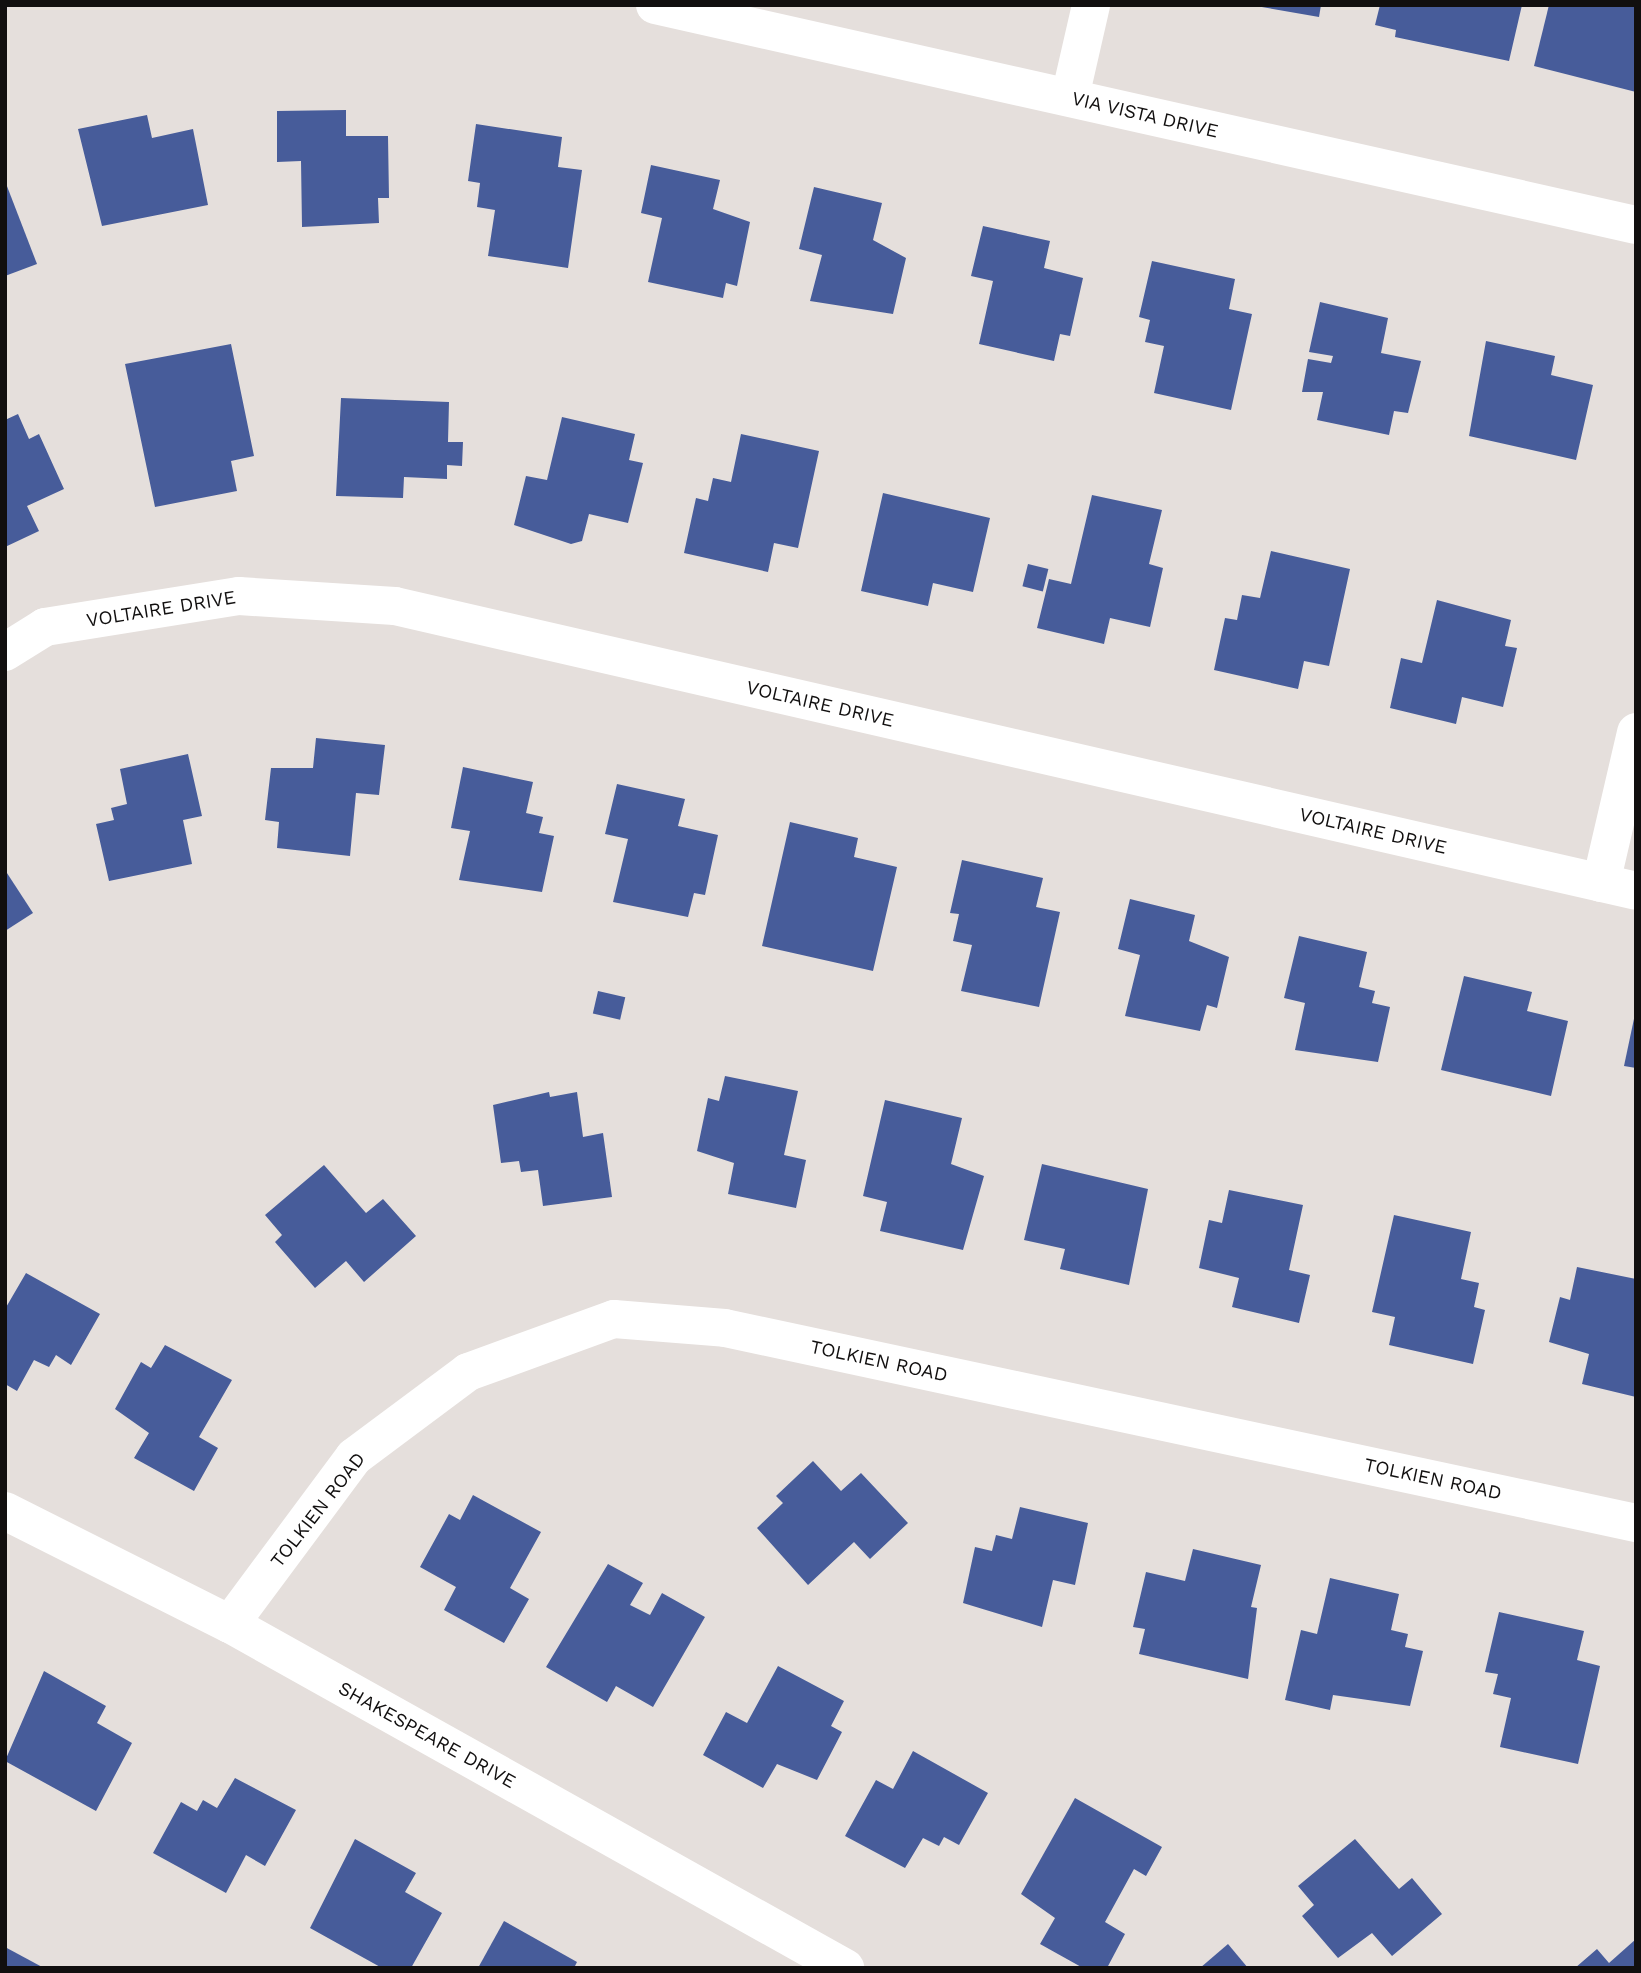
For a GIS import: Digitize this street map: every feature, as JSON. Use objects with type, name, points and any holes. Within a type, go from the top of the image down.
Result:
[{"type":"street","name":"VIA VISTA DRIVE","points":[[655,5],[1636,225]]},
{"type":"street","points":[[1070,97],[1091,5]]},
{"type":"street","name":"VOLTAIRE DRIVE","points":[[5,652],[45,627],[239,596],[395,606],[1618,887]]},
{"type":"street","points":[[1618,887],[1636,732]]},
{"type":"street","name":"TOLKIEN ROAD","points":[[230,1624],[354,1457],[468,1372],[614,1319],[725,1328],[1636,1523]]},
{"type":"street","name":"SHAKESPEARE DRIVE","points":[[5,1511],[230,1624],[845,1968]]},
{"type":"building","points":[[1256,5],[1321,5],[1319,17],[1256,6]]},
{"type":"building","points":[[1380,5],[1522,5],[1509,61],[1395,37],[1396,30],[1375,25]]},
{"type":"building","points":[[1549,5],[1636,5],[1636,92],[1534,66]]},
{"type":"building","points":[[346,110],[346,136],[388,136],[389,198],[378,198],[379,223],[302,227],[301,161],[277,162],[277,111]]},
{"type":"building","points":[[147,115],[152,138],[193,129],[208,205],[102,226],[78,129]]},
{"type":"building","points":[[476,124],[562,137],[558,167],[582,170],[568,268],[488,256],[495,210],[477,207],[480,183],[468,181]]},
{"type":"building","points":[[651,165],[720,180],[713,209],[750,222],[737,286],[726,283],[723,298],[648,282],[662,218],[641,213]]},
{"type":"building","points":[[5,181],[37,264],[5,276]]},
{"type":"building","points":[[814,187],[882,203],[873,240],[906,258],[893,314],[810,301],[822,255],[799,249]]},
{"type":"building","points":[[983,226],[1050,241],[1044,268],[1083,278],[1070,336],[1060,334],[1054,361],[979,344],[993,281],[971,276]]},
{"type":"building","points":[[1152,261],[1235,279],[1229,309],[1252,314],[1231,410],[1154,393],[1164,346],[1145,342],[1150,320],[1139,317]]},
{"type":"building","points":[[1320,302],[1388,318],[1381,353],[1421,361],[1408,413],[1394,411],[1389,435],[1317,420],[1323,392],[1302,392],[1308,359],[1331,363],[1333,356],[1309,352]]},
{"type":"building","points":[[1486,341],[1555,356],[1551,375],[1593,385],[1576,460],[1469,436]]},
{"type":"building","points":[[231,344],[254,456],[231,461],[237,491],[155,507],[125,364]]},
{"type":"building","points":[[341,398],[449,402],[448,442],[463,442],[462,466],[447,465],[447,479],[404,477],[403,498],[336,496]]},
{"type":"building","points":[[18,414],[29,439],[39,434],[64,489],[27,506],[39,531],[5,547],[5,420]]},
{"type":"building","points":[[562,417],[635,434],[629,460],[643,463],[628,523],[589,514],[582,541],[571,544],[514,525],[526,476],[547,480]]},
{"type":"building","points":[[741,434],[819,451],[798,548],[774,543],[768,572],[684,553],[696,498],[708,501],[713,478],[731,482]]},
{"type":"building","points":[[883,493],[990,518],[973,592],[933,583],[928,606],[861,591]]},
{"type":"building","points":[[1092,495],[1162,510],[1149,564],[1163,568],[1150,627],[1110,618],[1104,644],[1037,628],[1049,579],[1071,584]]},
{"type":"building","points":[[1271,551],[1350,569],[1329,666],[1304,661],[1298,689],[1214,670],[1225,618],[1237,620],[1242,595],[1260,598]]},
{"type":"building","points":[[1028,564],[1048,569],[1043,591],[1022,586]]},
{"type":"building","points":[[1437,600],[1511,620],[1505,646],[1517,648],[1503,707],[1462,697],[1456,724],[1390,708],[1401,658],[1422,663]]},
{"type":"building","points":[[316,738],[385,745],[379,795],[356,793],[350,856],[277,848],[279,822],[265,820],[271,768],[313,768]]},
{"type":"building","points":[[188,754],[202,816],[183,820],[192,864],[109,881],[96,824],[114,820],[111,808],[127,804],[120,769]]},
{"type":"building","points":[[463,767],[533,782],[526,813],[543,817],[539,833],[554,836],[542,892],[459,880],[470,831],[451,828]]},
{"type":"building","points":[[617,784],[685,799],[678,826],[718,835],[705,895],[694,893],[688,917],[613,902],[628,839],[605,834]]},
{"type":"building","points":[[790,822],[858,838],[854,857],[897,867],[873,971],[762,946]]},
{"type":"building","points":[[962,860],[1043,878],[1036,907],[1060,912],[1039,1007],[961,991],[972,945],[953,941],[959,914],[950,913]]},
{"type":"building","points":[[5,870],[33,913],[5,931]]},
{"type":"building","points":[[1130,899],[1195,915],[1189,941],[1229,957],[1217,1008],[1207,1005],[1200,1031],[1125,1016],[1140,955],[1118,949]]},
{"type":"building","points":[[1299,936],[1367,952],[1359,987],[1375,991],[1372,1003],[1390,1007],[1378,1062],[1295,1050],[1305,1003],[1284,998]]},
{"type":"building","points":[[1464,976],[1532,992],[1527,1011],[1568,1021],[1551,1096],[1441,1070]]},
{"type":"building","points":[[598,991],[625,997],[620,1020],[593,1013]]},
{"type":"building","points":[[1636,1014],[1636,1068],[1624,1066]]},
{"type":"building","points":[[725,1076],[798,1091],[784,1155],[806,1160],[796,1208],[728,1194],[734,1163],[697,1151],[708,1098],[719,1101]]},
{"type":"building","points":[[549,1092],[550,1097],[577,1092],[583,1137],[603,1133],[612,1197],[543,1206],[538,1170],[521,1172],[519,1161],[501,1163],[493,1105]]},
{"type":"building","points":[[885,1100],[962,1118],[951,1164],[984,1176],[963,1250],[880,1231],[887,1202],[863,1196]]},
{"type":"building","points":[[1042,1164],[1148,1189],[1129,1285],[1060,1269],[1065,1249],[1024,1240]]},
{"type":"building","points":[[324,1165],[366,1213],[383,1199],[416,1236],[364,1282],[346,1261],[315,1288],[275,1242],[282,1235],[265,1215]]},
{"type":"building","points":[[1229,1190],[1303,1205],[1289,1270],[1310,1275],[1299,1323],[1232,1307],[1239,1278],[1199,1268],[1209,1220],[1222,1223]]},
{"type":"building","points":[[1394,1215],[1471,1232],[1461,1279],[1479,1283],[1474,1307],[1485,1310],[1473,1364],[1389,1345],[1395,1317],[1372,1312]]},
{"type":"building","points":[[1577,1267],[1636,1279],[1636,1397],[1582,1384],[1589,1354],[1549,1342],[1560,1297],[1570,1300]]},
{"type":"building","points":[[26,1273],[100,1314],[71,1365],[56,1355],[49,1367],[34,1360],[17,1391],[5,1384],[5,1309]]},
{"type":"building","points":[[165,1345],[232,1380],[199,1437],[218,1448],[194,1491],[134,1458],[149,1433],[115,1409],[141,1362],[151,1368]]},
{"type":"building","points":[[813,1461],[841,1491],[861,1473],[908,1523],[870,1559],[854,1542],[808,1585],[757,1528],[783,1503],[776,1496]]},
{"type":"building","points":[[473,1495],[541,1532],[510,1588],[529,1599],[504,1643],[444,1610],[456,1587],[420,1567],[449,1514],[460,1520]]},
{"type":"building","points":[[1020,1507],[1088,1523],[1075,1585],[1053,1580],[1042,1627],[963,1603],[975,1547],[992,1551],[996,1535],[1012,1539]]},
{"type":"building","points":[[1193,1549],[1261,1565],[1251,1607],[1257,1608],[1248,1679],[1139,1654],[1145,1629],[1133,1627],[1146,1572],[1185,1581]]},
{"type":"building","points":[[608,1564],[643,1583],[630,1605],[650,1615],[662,1593],[705,1617],[653,1707],[616,1686],[607,1702],[546,1667]]},
{"type":"building","points":[[1330,1578],[1399,1594],[1391,1630],[1408,1634],[1405,1647],[1423,1651],[1410,1706],[1333,1695],[1330,1710],[1285,1700],[1301,1630],[1317,1634]]},
{"type":"building","points":[[1499,1612],[1584,1631],[1577,1660],[1600,1666],[1578,1764],[1500,1747],[1511,1698],[1493,1694],[1498,1674],[1485,1672]]},
{"type":"building","points":[[778,1666],[844,1701],[831,1726],[842,1732],[817,1780],[777,1764],[763,1788],[703,1755],[726,1712],[747,1723]]},
{"type":"building","points":[[44,1671],[106,1706],[97,1723],[132,1743],[96,1811],[5,1761]]},
{"type":"building","points":[[913,1751],[988,1793],[959,1845],[944,1837],[939,1846],[923,1838],[905,1868],[845,1836],[876,1780],[893,1789]]},
{"type":"building","points":[[235,1778],[296,1810],[265,1866],[246,1855],[226,1893],[153,1853],[181,1802],[197,1811],[203,1800],[217,1808]]},
{"type":"building","points":[[1075,1798],[1162,1847],[1146,1876],[1134,1869],[1105,1922],[1125,1934],[1107,1968],[1083,1968],[1040,1944],[1055,1918],[1021,1894]]},
{"type":"building","points":[[355,1839],[416,1873],[405,1892],[442,1913],[411,1968],[382,1968],[310,1928]]},
{"type":"building","points":[[1355,1839],[1399,1889],[1412,1878],[1442,1914],[1392,1956],[1372,1933],[1338,1958],[1302,1916],[1314,1905],[1298,1886]]},
{"type":"building","points":[[504,1921],[577,1962],[574,1968],[478,1968]]},
{"type":"building","points":[[1636,1939],[1636,1968],[1575,1968],[1597,1949],[1609,1963]]},
{"type":"building","points":[[1228,1944],[1248,1968],[1200,1968]]},
{"type":"building","points":[[5,1947],[44,1968],[5,1968]]}]
